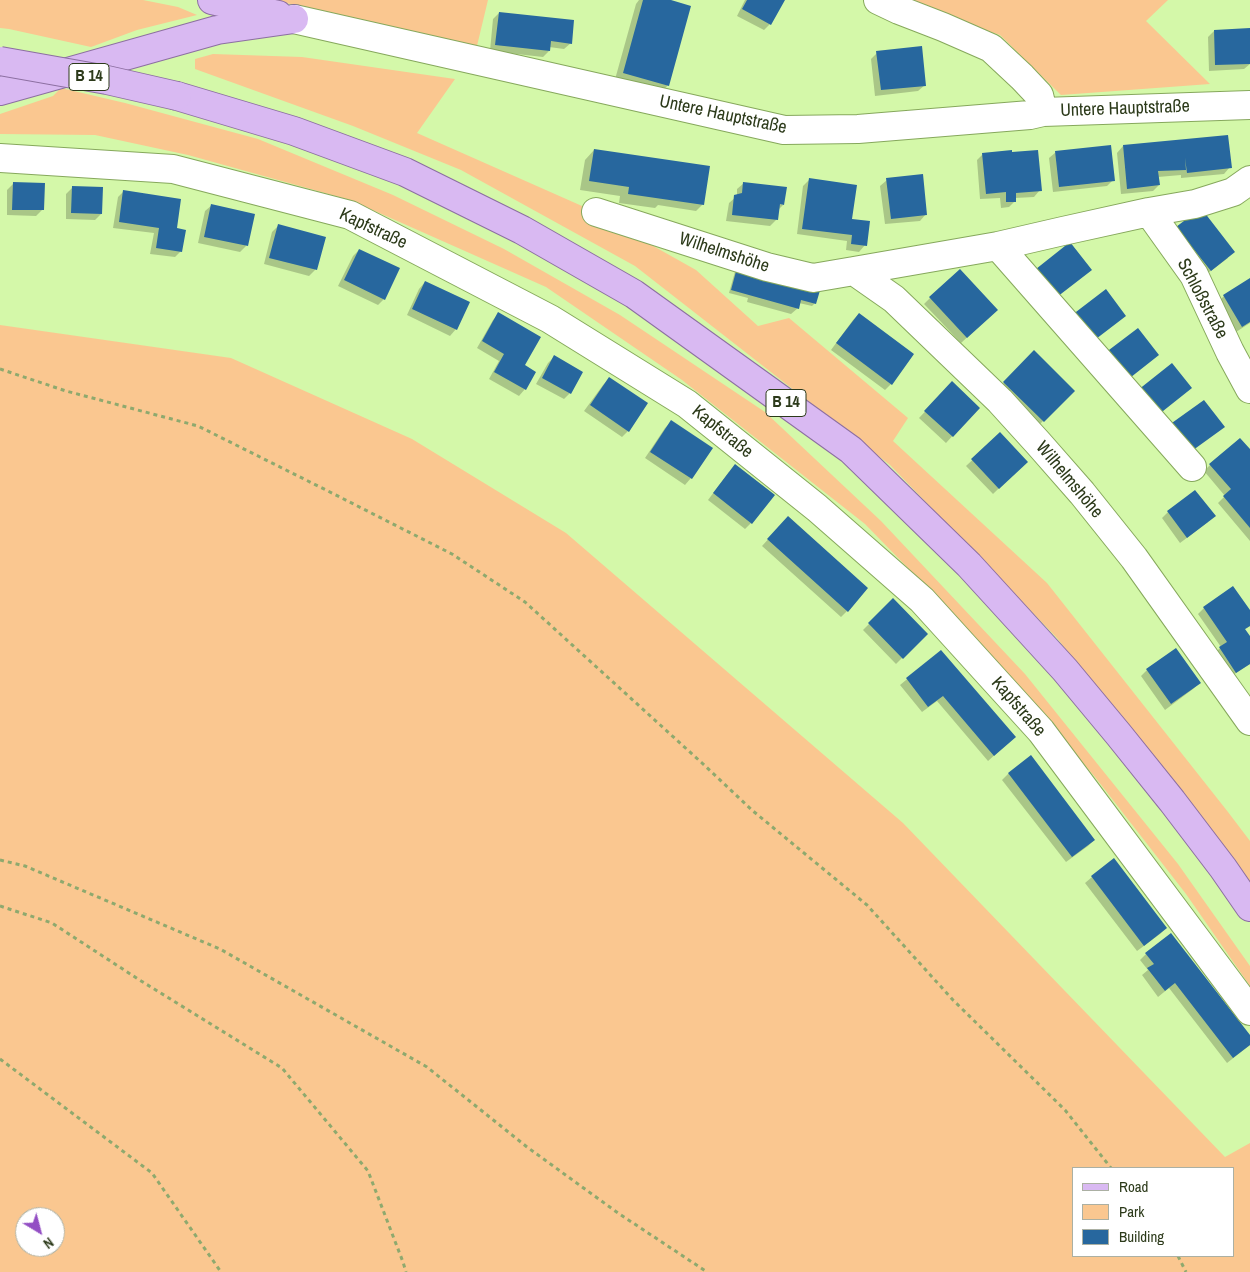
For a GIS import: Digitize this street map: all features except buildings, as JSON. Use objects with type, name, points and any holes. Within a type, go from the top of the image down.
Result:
[{"type":"main road","points":[[212,0],[294,19]]},
{"type":"main road","points":[[0,91],[217,30],[294,19]]},
{"type":"main road","name":"B 14","points":[[0,61],[107,80],[177,96],[294,131],[404,172],[522,230],[634,294],[851,450],[969,565],[1059,663],[1119,735],[1172,801],[1250,906]]},
{"type":"street","points":[[878,0],[991,48],[1039,95],[1043,112]]},
{"type":"street","name":"Untere Hauptstraße","points":[[294,19],[784,130],[858,129],[1030,115],[1043,112],[1250,105]]},
{"type":"street","name":"Kapfstraße","points":[[0,158],[173,169],[350,215],[550,319],[686,404],[817,508],[922,600],[1041,731],[1250,1011]]},
{"type":"street","points":[[1192,467],[998,246],[1149,212],[1195,204],[1233,192],[1250,180]]},
{"type":"street","name":"Wilhelmshöhe","points":[[596,212],[767,267],[813,278],[998,246]]},
{"type":"street","name":"Schloßstraße","points":[[1149,212],[1194,275],[1230,352],[1250,389]]},
{"type":"street","name":"Wilhelmshöhe","points":[[854,271],[894,299],[1000,401],[1039,444],[1134,558],[1250,721]]},
{"type":"path","points":[[0,369],[66,391],[198,426],[452,554],[525,602],[753,811],[867,905],[953,1000],[1065,1110],[1109,1167]]},
{"type":"path","points":[[0,860],[25,866],[220,949],[427,1067],[527,1147],[618,1213],[707,1272]]},
{"type":"path","points":[[0,906],[52,923],[138,979],[282,1068],[368,1171],[406,1272]]},
{"type":"path","points":[[0,1059],[152,1173],[221,1272]]},
{"type":"path","points":[[1178,1257],[1186,1272]]},
{"type":"green space","points":[[0,0],[143,0],[178,7],[197,15],[137,30],[91,47],[0,28]]},
{"type":"green space","points":[[274,0],[488,0],[476,50]]},
{"type":"green space","points":[[898,0],[1168,0],[1146,21],[1210,84],[1061,95],[1000,35]]},
{"type":"green space","points":[[213,54],[302,57],[455,79],[417,133],[582,206],[696,270],[758,326],[789,318],[908,418],[893,441],[1047,583],[1250,841],[1250,890],[1057,638],[890,465],[635,266],[461,170],[353,126],[195,69],[195,59]]},
{"type":"green space","points":[[61,88],[125,103],[258,139],[393,195],[504,249],[620,315],[765,412],[881,521],[1025,674],[1178,864],[1250,966],[1250,986],[1186,894],[1095,777],[978,640],[865,524],[682,380],[546,287],[350,200],[188,155],[95,135],[0,134],[0,114],[53,96]]},
{"type":"green space","points":[[0,325],[231,358],[412,439],[566,533],[903,823],[1225,1157],[1250,1143],[1250,1272],[0,1272]]}]
